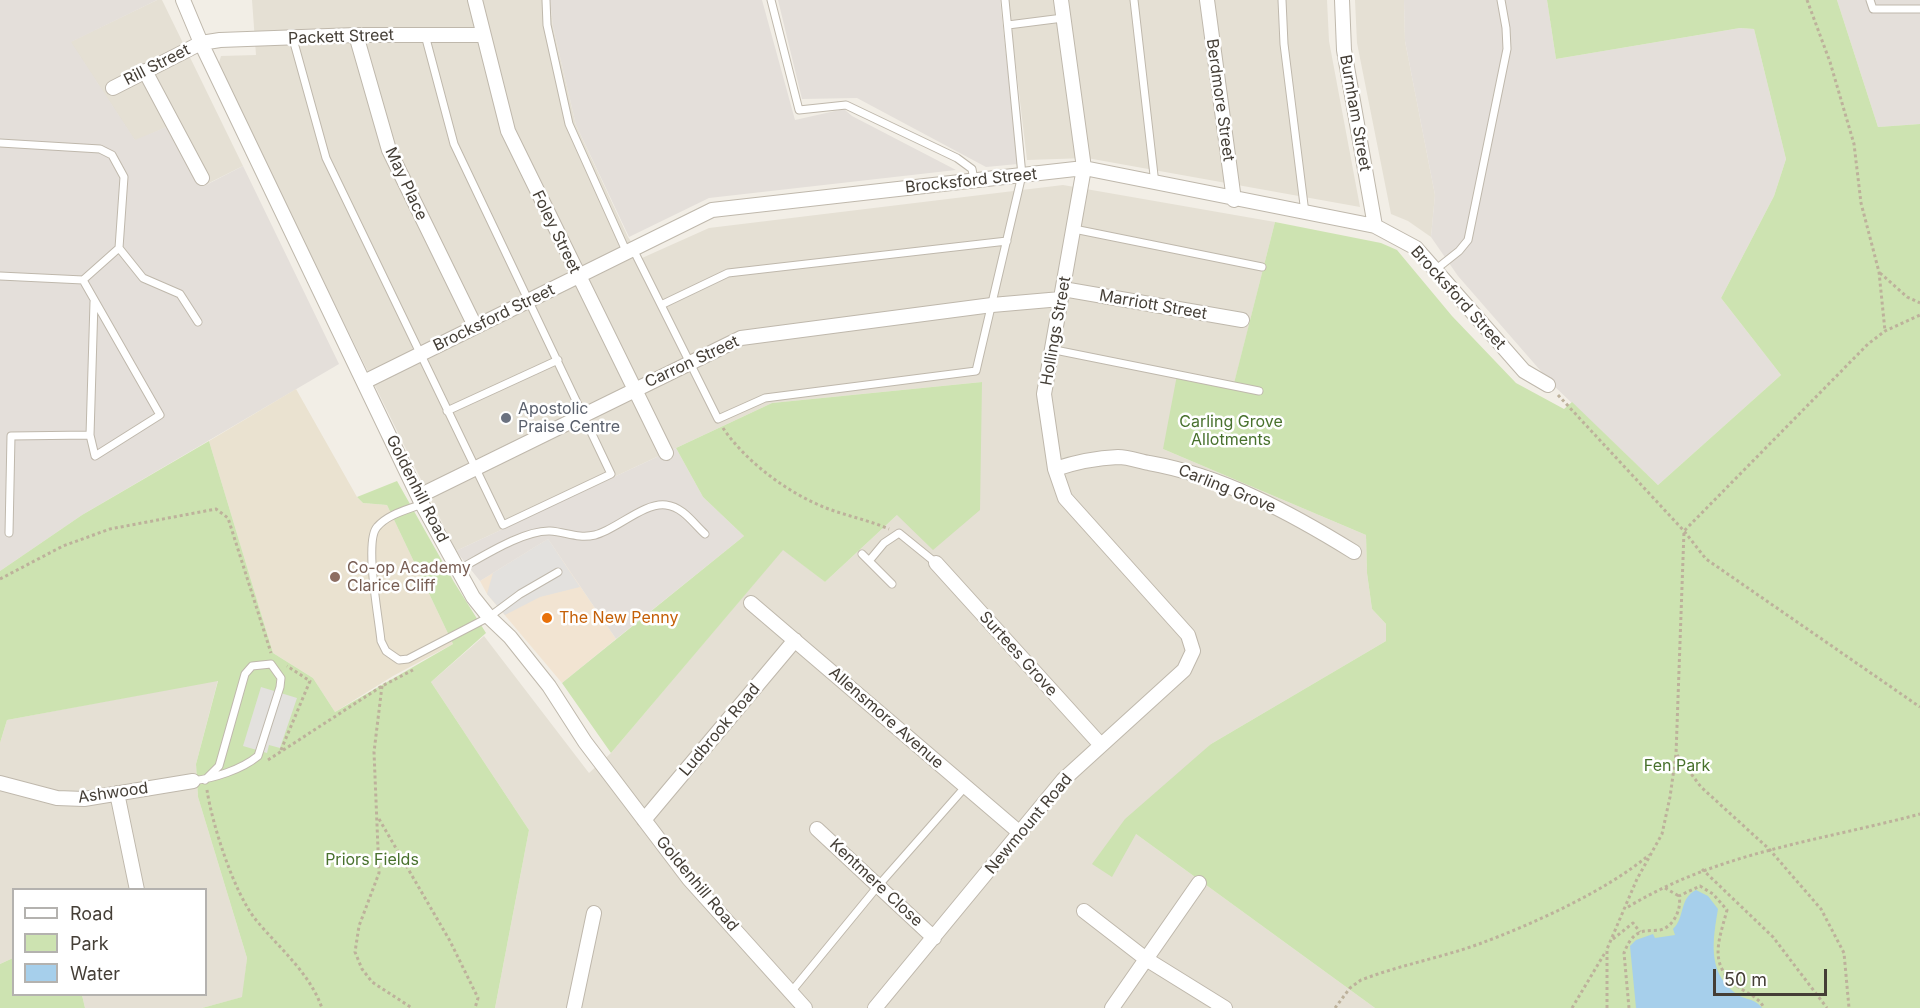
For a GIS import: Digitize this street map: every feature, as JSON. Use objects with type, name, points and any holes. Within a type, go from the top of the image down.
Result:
[{"type":"street","name":"Goldenhill Road","points":[[183,0],[201,43],[363,382],[421,500],[473,597],[489,617],[505,631],[549,686],[585,742],[689,879],[805,1008]]},
{"type":"street","name":"Foley Street","points":[[475,0],[482,35],[508,130],[666,453]]},
{"type":"street","name":"Hollings Street","points":[[1061,0],[1084,168],[1044,394],[1055,469],[1065,498],[1188,635],[1193,651]]},
{"type":"street","name":"Berdmore Street","points":[[1207,0],[1234,200]]},
{"type":"street","name":"Burnham Street","points":[[1342,0],[1344,50],[1375,226]]},
{"type":"street","name":"Packett Street","points":[[201,43],[356,35],[482,35]]},
{"type":"street","name":"May Place","points":[[356,35],[389,150],[475,326]]},
{"type":"street","name":"Rill Street","points":[[113,88],[201,43]]},
{"type":"street","points":[[145,71],[202,178]]},
{"type":"street","name":"Brocksford Street","points":[[363,382],[712,210],[1084,168],[1234,200],[1375,226],[1416,248],[1524,371],[1548,385]]},
{"type":"street","name":"Carron Street","points":[[421,500],[476,469],[633,389],[741,338],[1062,294]]},
{"type":"street","name":"Marriott Street","points":[[1062,294],[1242,320]]},
{"type":"street","name":"Carling Grove","points":[[1055,469],[1085,460],[1120,457],[1176,468],[1230,486],[1300,519],[1354,552]]},
{"type":"street","name":"Surtees Grove","points":[[936,563],[1100,744]]},
{"type":"street","name":"Allensmore Avenue","points":[[751,603],[1020,833]]},
{"type":"street","name":"Ludbrook Road","points":[[644,820],[795,640]]},
{"type":"street","name":"Newmount Road","points":[[875,1008],[1063,780],[1184,670],[1193,651]]},
{"type":"street","name":"Ashwood","points":[[0,783],[57,798],[84,799],[199,780]]},
{"type":"street","points":[[117,793],[137,888]]},
{"type":"street","name":"Kentmere Close","points":[[817,829],[934,938]]},
{"type":"street","points":[[1112,1008],[1199,883]]},
{"type":"street","points":[[1084,910],[1146,959],[1225,1008]]},
{"type":"street","points":[[574,1008],[594,913]]},
{"type":"lane","points":[[546,0],[547,26],[569,124],[630,251],[661,305],[718,419],[765,398],[976,371],[1022,175],[1005,0]]},
{"type":"lane","points":[[771,0],[799,110],[846,105],[957,158],[972,169],[974,180]]},
{"type":"lane","points":[[1134,0],[1155,184]]},
{"type":"lane","points":[[1282,0],[1284,44],[1305,213]]},
{"type":"lane","points":[[1435,270],[1459,251],[1468,240],[1507,49],[1501,0]]},
{"type":"lane","points":[[1869,0],[1872,9],[1920,9]]},
{"type":"lane","points":[[1008,25],[1063,18]]},
{"type":"lane","points":[[293,39],[326,158],[503,525],[611,474],[454,144],[425,35]]},
{"type":"lane","points":[[0,143],[100,149],[112,155],[124,177],[119,248],[143,278],[180,294],[198,322]]},
{"type":"lane","points":[[1074,229],[1262,267]]},
{"type":"lane","points":[[661,305],[728,273],[1007,241]]},
{"type":"lane","points":[[0,276],[83,280],[119,248]]},
{"type":"lane","points":[[83,280],[94,303],[160,415],[95,456],[90,435],[94,303]]},
{"type":"lane","points":[[1050,350],[1259,391]]},
{"type":"lane","points":[[447,411],[558,360]]},
{"type":"lane","points":[[9,533],[11,436],[90,435]]},
{"type":"lane","points":[[421,500],[378,526],[373,533],[371,543],[381,641],[386,651],[399,660],[408,659],[489,617],[520,594],[558,572]]},
{"type":"lane","points":[[458,570],[527,535],[550,531],[574,537],[596,535],[642,511],[663,504],[680,509],[705,534]]},
{"type":"lane","points":[[869,561],[884,543],[898,533],[936,563]]},
{"type":"lane","points":[[862,554],[892,584]]},
{"type":"lane","points":[[271,664],[281,678],[280,687],[258,756],[234,769],[199,780],[219,766],[245,674],[252,666],[271,664]]},
{"type":"lane","points":[[791,992],[878,886],[966,786]]},
{"type":"path","points":[[1807,0],[1830,62],[1854,144],[1862,203],[1879,272],[1885,331]]},
{"type":"path","points":[[1879,272],[1907,297],[1920,303]]},
{"type":"path","points":[[1572,1008],[1607,949],[1637,879],[1662,834],[1676,754],[1684,531],[1868,344],[1885,331],[1920,315]]},
{"type":"path","points":[[1548,385],[1684,531],[1706,559],[1920,707]]},
{"type":"path","points":[[718,419],[746,455],[803,497],[827,508],[861,517],[898,533]]},
{"type":"path","points":[[0,579],[63,546],[111,529],[216,509],[228,518],[272,657]]},
{"type":"path","points":[[280,752],[310,681],[281,663]]},
{"type":"path","points":[[262,764],[382,686],[421,666]]},
{"type":"path","points":[[382,686],[374,752],[379,873],[359,926],[355,952],[362,969],[372,982],[412,1008]]},
{"type":"path","points":[[1676,754],[1701,787],[1769,849],[1821,909],[1844,953],[1849,1008]]},
{"type":"path","points":[[199,780],[222,848],[244,901],[255,918],[290,955],[317,994],[322,1008]]},
{"type":"path","points":[[1626,908],[1656,890],[1665,888],[1702,869],[1769,849],[1920,814]]},
{"type":"path","points":[[378,818],[450,941],[478,998],[475,1008]]},
{"type":"path","points":[[1335,1008],[1350,988],[1361,980],[1479,944],[1533,922],[1631,870],[1652,853]]},
{"type":"path","points":[[1702,869],[1773,937],[1827,1008]]},
{"type":"path","points":[[1679,896],[1700,886],[1722,902],[1727,909],[1716,950],[1720,967],[1727,978],[1753,996],[1764,1008]]},
{"type":"path","points":[[1665,888],[1679,896]]},
{"type":"path","points":[[1629,1008],[1624,953],[1632,938],[1640,932],[1662,930],[1670,925],[1678,910],[1679,896]]},
{"type":"path","points":[[1610,941],[1633,923],[1640,932]]},
{"type":"path","points":[[1607,949],[1607,1008]]},
{"type":"shaded area","points":[[0,0],[157,0],[71,42],[135,140],[171,125],[204,186],[243,166],[339,364],[82,515],[0,571]]},
{"type":"shaded area","points":[[157,0],[162,0],[243,166],[203,186],[171,125],[135,141],[70,42]]},
{"type":"shaded area","points":[[252,0],[550,0],[553,27],[576,125],[628,237],[642,258],[709,228],[1063,185],[1275,222],[1233,388],[1163,449],[1366,535],[1367,573],[1372,609],[1386,624],[1386,641],[1211,744],[1136,834],[1375,1008],[495,1008],[529,830],[431,682],[484,636],[589,773],[611,753],[783,549],[825,582],[897,515],[982,382],[772,403],[456,551],[218,66],[221,56],[256,55]]},
{"type":"shaded area","points":[[550,0],[762,0],[795,120],[844,109],[852,116],[956,170],[709,198],[629,237],[576,125],[553,27]]},
{"type":"shaded area","points":[[778,0],[1000,0],[1018,164],[986,167],[857,98],[802,99]]},
{"type":"shaded area","points":[[1008,0],[1327,0],[1329,41],[1360,207],[1087,158],[1027,160]]},
{"type":"shaded area","points":[[1355,0],[1404,0],[1405,41],[1435,195],[1431,237],[1408,221],[1391,214],[1357,43]]},
{"type":"shaded area","points":[[1404,0],[1547,0],[1556,59],[1740,28],[1754,29],[1786,159],[1774,196],[1721,298],[1781,375],[1658,485],[1553,385],[1458,276],[1431,237],[1435,195],[1405,41]]},
{"type":"shaded area","points":[[1837,0],[1920,0],[1920,124],[1878,127]]},
{"type":"shaded area","name":"Co-op Academy Clarice Cliff","points":[[296,389],[357,497],[363,503],[387,505],[453,644],[393,676],[335,712],[313,678],[273,653],[209,441]]},
{"type":"shaded area","points":[[676,448],[703,497],[744,536],[616,639],[548,539],[480,581],[456,551]]},
{"type":"shaded area","points":[[548,539],[616,639],[562,683],[487,594],[480,581]]},
{"type":"shaded area","points":[[548,539],[580,587],[540,597],[505,615],[487,594],[493,573]]},
{"type":"shaded area","points":[[218,680],[196,764],[198,797],[247,958],[243,997],[202,1008],[85,1008],[82,996],[207,996],[207,888],[12,888],[12,958],[0,964],[0,743],[7,720]]},
{"type":"shaded area","points":[[261,687],[297,698],[280,748],[269,745],[267,753],[243,746]]},
{"type":"green space","name":"Fen Park","points":[[1547,0],[1837,0],[1878,127],[1920,124],[1920,1008],[1375,1008],[1136,834],[1112,877],[1092,864],[1125,819],[1211,744],[1386,641],[1386,624],[1372,609],[1367,573],[1366,535],[1163,449],[1177,375],[1233,387],[1275,222],[1381,243],[1397,250],[1452,316],[1516,383],[1564,409],[1572,402],[1658,485],[1781,375],[1721,298],[1774,196],[1786,159],[1754,29],[1740,28],[1556,59]]},
{"type":"green space","points":[[982,382],[980,510],[933,550],[897,515],[825,582],[783,550],[611,753],[562,683],[744,536],[703,497],[676,448],[772,403]]},
{"type":"green space","name":"Priors Fields","points":[[209,441],[273,653],[313,678],[335,712],[453,644],[387,505],[363,503],[357,497],[397,481],[454,582],[486,633],[431,682],[529,830],[495,1008],[202,1008],[242,997],[247,958],[198,797],[196,764],[218,681],[7,720],[0,743],[0,571],[82,515]]},
{"type":"green space","points":[[12,958],[12,996],[82,996],[85,1008],[0,1008],[0,964]]},
{"type":"water","points":[[1696,890],[1708,896],[1718,909],[1714,954],[1719,974],[1734,992],[1756,1002],[1762,1008],[1636,1008],[1630,946],[1636,940],[1653,934],[1655,938],[1675,935],[1673,929],[1684,903]]},
{"type":"place","name":"Apostolic Praise Centre","points":[[506,418]]},
{"type":"place","name":"Co-op Academy Clarice Cliff","points":[[335,577]]},
{"type":"place","name":"The New Penny","points":[[547,618]]},
{"type":"park label","name":"Carling Grove Allotments","points":[[1231,431]]}]
